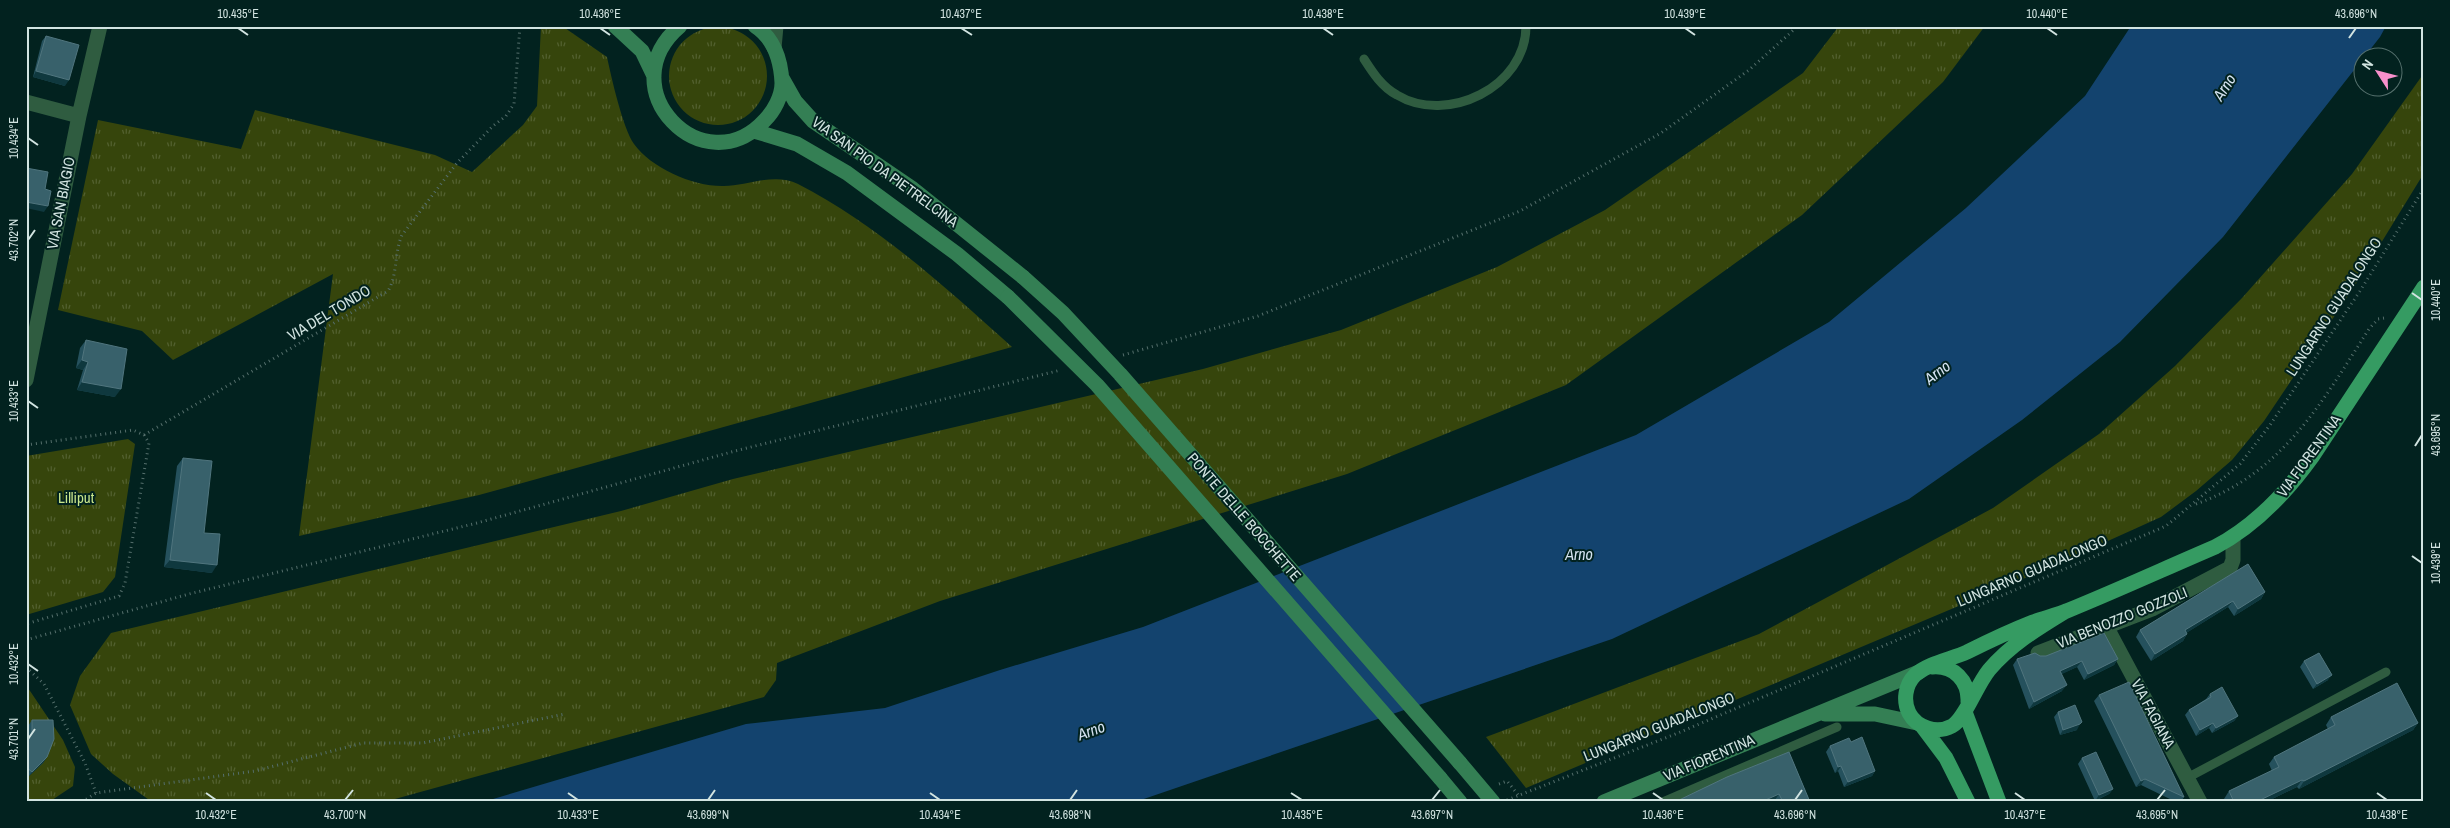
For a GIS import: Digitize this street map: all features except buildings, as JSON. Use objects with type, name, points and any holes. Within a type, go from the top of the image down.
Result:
[{"type":"main road","points":[[615,26],[642,51],[654,76],[656,96],[671,122],[687,134],[716,142],[736,139],[754,130],[769,116],[782,88],[781,67],[774,48],[767,37],[755,26]]},
{"type":"main road","points":[[654,76],[662,47],[680,26]]},
{"type":"main road","name":"VIA SAN PIO DA PIETRELCINA","points":[[782,77],[795,102],[813,121],[912,189],[1023,277]]},
{"type":"main road","name":"VIA SAN PIO DA PIETRELCINA","points":[[754,130],[797,144],[848,173],[926,231],[1008,297]]},
{"type":"main road","name":"PONTE DELLE BOCCHETTE","points":[[1023,277],[1063,313],[1107,359],[1493,802]]},
{"type":"main road","name":"VIA FIORENTINA","points":[[1604,802],[1924,670],[2033,622],[2066,611],[2215,548],[2233,537],[2264,512],[2296,479],[2424,286]]},
{"type":"main road","name":"PONTE DELLE BOCCHETTE","points":[[1008,297],[1097,385],[1460,802]]},
{"type":"main road","name":"VIA FIORENTINA","points":[[1814,714],[1857,713],[1937,730],[1946,728],[1959,720],[1976,686],[2004,654],[2037,629],[2066,611]]},
{"type":"main road","points":[[1968,802],[1946,758],[1910,715],[1905,700],[1909,684],[1924,670],[1949,669],[1960,677],[1967,689],[1967,707],[1999,802]]},
{"type":"street","name":"VIA SAN BIAGIO","points":[[26,380],[79,116],[100,26]]},
{"type":"street","points":[[774,48],[776,26]]},
{"type":"street","points":[[26,102],[79,116]]},
{"type":"street","name":"VIA BENOZZO GOZZOLI","points":[[2038,653],[2152,609],[2230,568],[2233,560],[2233,537]]},
{"type":"street","name":"VIA FAGIANA","points":[[2106,626],[2200,802]]},
{"type":"lane","points":[[1364,59],[1378,80],[1397,96],[1420,104],[1441,106],[1465,102],[1483,95],[1503,78],[1518,57],[1526,34],[1526,26]]},
{"type":"lane","points":[[2187,778],[2386,672]]},
{"type":"lane","points":[[1663,802],[1836,727]]},
{"type":"path","name":"VIA DEL TONDO","points":[[144,435],[388,291],[395,272],[399,242],[402,235],[457,163],[493,126],[506,116],[514,104],[520,26]]},
{"type":"path","points":[[1115,357],[1258,316],[1520,211],[1661,133],[1749,70],[1798,26]]},
{"type":"path","name":"LUNGARNO GUADALONGO","points":[[1511,799],[1678,733],[2166,526],[2240,464],[2270,425],[2360,291],[2424,188]]},
{"type":"path","points":[[2192,506],[2240,483],[2279,454],[2318,407],[2375,322],[2378,319],[2405,314]]},
{"type":"path","points":[[26,640],[189,594],[477,524],[735,451],[1069,368]]},
{"type":"path","points":[[26,445],[133,430],[144,435],[149,443],[125,584],[119,596],[26,624]]},
{"type":"path","points":[[26,667],[44,684],[85,763],[96,793]]},
{"type":"path","points":[[82,802],[96,793],[255,771],[363,743],[423,743],[565,714]]},
{"type":"green space","points":[[541,26],[562,26],[607,57],[618,102],[630,137],[634,144],[651,161],[674,174],[712,185],[724,186],[770,179],[780,179],[798,184],[828,201],[884,238],[936,280],[1012,347],[479,495],[299,536],[333,274],[173,360],[142,331],[58,310],[98,120],[241,149],[255,110],[435,155],[472,172],[523,125],[537,106]]},
{"type":"green space","points":[[1839,26],[1985,26],[1943,82],[1802,215],[1566,385],[1347,474],[940,601],[777,663],[776,680],[764,697],[384,802],[152,802],[113,774],[91,754],[70,705],[80,676],[111,633],[621,511],[733,479],[1203,369],[1341,330],[1497,267],[1605,210],[1803,73]]},
{"type":"green space","points":[[708,27],[728,27],[737,30],[753,41],[764,57],[767,66],[767,86],[764,95],[753,111],[737,122],[728,125],[708,125],[691,117],[677,103],[669,86],[669,66],[677,49],[691,35]]},
{"type":"green space","points":[[2424,73],[2424,173],[2354,287],[2264,421],[2232,460],[2196,491],[2161,517],[2037,573],[1526,788],[1486,737],[1759,634],[1993,508],[2099,434],[2175,366],[2242,298],[2352,174]]},
{"type":"green space","name":"Lilliput","points":[[128,439],[135,444],[115,577],[103,592],[26,615],[26,456]]},
{"type":"green space","points":[[26,685],[63,740],[75,767],[73,786],[49,802],[26,802]]},
{"type":"water","name":"Arno","points":[[2131,26],[2386,26],[2371,48],[2352,48],[2352,73],[2223,237],[2120,342],[2022,420],[1909,499],[1612,639],[1135,802],[483,802],[746,724],[885,708],[1000,670],[1143,627],[1636,435],[1829,322],[1966,208],[2085,96]]}]
